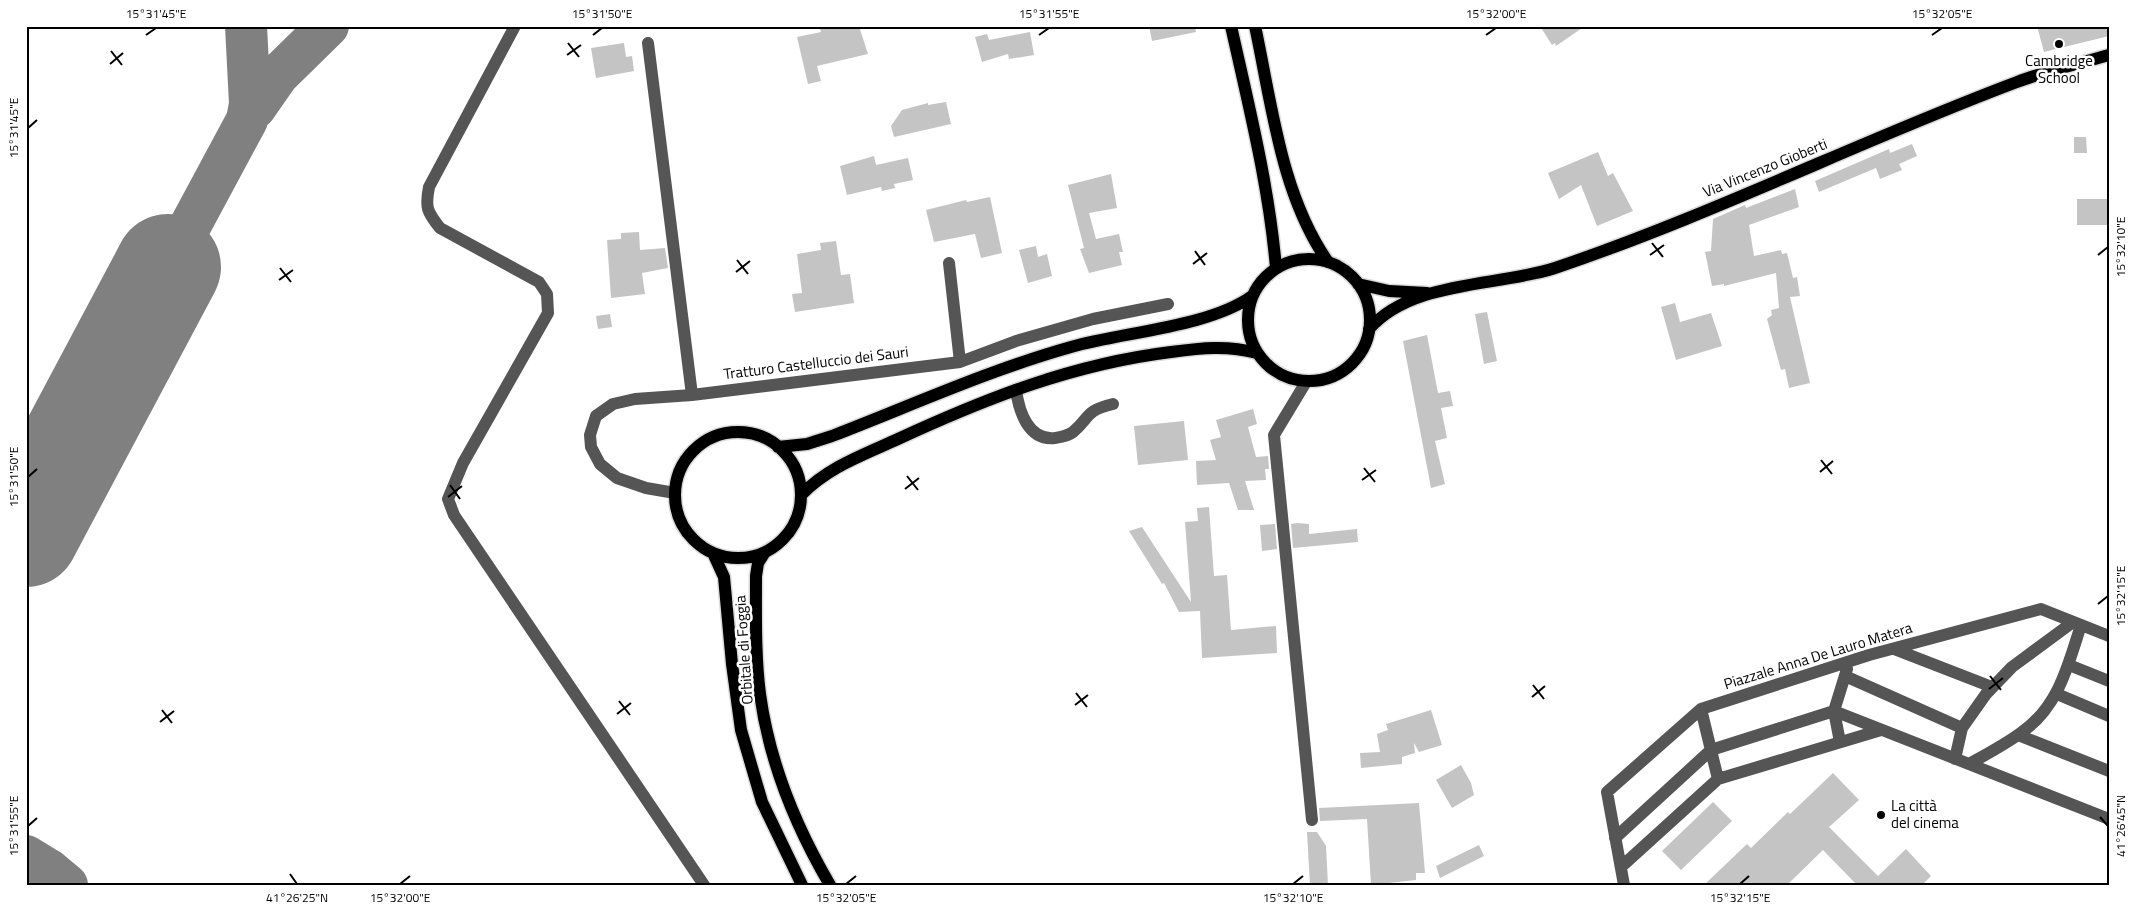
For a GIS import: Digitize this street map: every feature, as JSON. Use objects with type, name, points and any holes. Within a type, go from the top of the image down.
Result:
[{"type":"main road","points":[[1231,26],[1265,182],[1272,224],[1276,268]]},
{"type":"main road","points":[[1255,26],[1282,154],[1304,223],[1328,262]]},
{"type":"main road","name":"Via Vincenzo Gioberti","points":[[1369,329],[1388,312],[1430,293],[1514,278],[1554,268],[1660,229],[2018,81],[2109,55]]},
{"type":"main road","points":[[1310,259],[1328,262],[1344,271],[1358,284],[1370,313],[1369,329],[1360,354],[1346,370],[1322,380],[1306,382],[1278,373],[1257,353],[1247,325],[1248,310],[1252,296],[1262,280],[1276,268],[1292,261],[1310,259]]},
{"type":"main road","name":"Via Vincenzo Gioberti","points":[[1358,284],[1389,291],[1407,290],[1430,293]]},
{"type":"main road","points":[[778,447],[807,444],[832,436],[999,370],[1071,347],[1207,317],[1236,307],[1252,296]]},
{"type":"main road","points":[[801,496],[824,474],[844,462],[949,414],[1054,375],[1141,356],[1212,347],[1239,348],[1257,353]]},
{"type":"main road","points":[[741,432],[761,436],[778,447],[790,460],[797,475],[801,496],[799,510],[792,527],[780,541],[764,552],[739,557],[713,553],[697,543],[685,529],[677,512],[675,493],[678,474],[688,456],[703,442],[721,434],[741,432]]},
{"type":"main road","name":"Orbitale di Foggia","points":[[764,552],[758,563],[756,576],[760,693],[776,762],[805,841],[830,885]]},
{"type":"main road","name":"Orbitale di Foggia","points":[[713,553],[724,577],[732,664],[741,730],[762,802],[786,856],[802,885]]},
{"type":"street","points":[[515,26],[429,186],[426,201],[429,215],[440,228],[539,282],[547,294],[548,313],[463,463],[448,499],[454,515],[704,885]]},
{"type":"street","points":[[648,44],[692,395]]},
{"type":"street","points":[[948,263],[960,362]]},
{"type":"street","name":"Tratturo Castelluccio dei Sauri","points":[[675,493],[646,488],[617,478],[600,464],[590,447],[590,435],[596,416],[613,404],[635,400],[692,395],[960,362],[1016,341],[1093,318],[1168,304]]},
{"type":"street","points":[[1306,382],[1274,435],[1312,820]]},
{"type":"street","points":[[1016,390],[1023,420],[1034,432],[1049,439],[1062,437],[1073,432],[1090,412],[1113,404]]},
{"type":"street","name":"Piazzale Anna De Lauro Matera","points":[[1624,885],[1607,792],[1702,708],[1849,662],[2041,609],[2109,636]]},
{"type":"street","points":[[1969,764],[2018,735],[2045,712],[2057,694],[2068,665],[2077,623]]},
{"type":"street","points":[[1955,759],[1962,728],[1992,687],[2012,667],[2077,623]]},
{"type":"street","points":[[1894,649],[1992,687]]},
{"type":"street","points":[[1840,742],[1834,712],[1849,662]]},
{"type":"street","points":[[2068,665],[2109,681]]},
{"type":"street","points":[[1845,676],[1962,728]]},
{"type":"street","points":[[2057,694],[2109,716]]},
{"type":"street","points":[[1702,708],[1718,779]]},
{"type":"street","points":[[1615,838],[1711,750],[1834,712],[2109,819]]},
{"type":"street","points":[[1621,867],[1718,779],[1882,730]]},
{"type":"street","points":[[2018,735],[2109,771]]},
{"type":"building","points":[[819,26],[859,26],[868,54],[817,66],[821,81],[808,84],[797,37],[821,32]]},
{"type":"building","points":[[1149,26],[1195,26],[1196,32],[1152,41]]},
{"type":"building","points":[[1540,26],[1585,26],[1556,46],[1555,43],[1552,45]]},
{"type":"building","name":"Cambridge School","points":[[2037,26],[2109,26],[2109,36],[2044,52]]},
{"type":"building","points":[[1030,32],[1034,55],[1009,59],[1008,54],[982,62],[975,37],[987,34],[989,40]]},
{"type":"building","points":[[624,43],[626,57],[632,56],[634,71],[596,78],[591,48]]},
{"type":"building","points":[[946,102],[951,124],[894,137],[891,126],[902,110],[928,103],[928,105]]},
{"type":"building","points":[[2074,137],[2086,137],[2087,153],[2074,153]]},
{"type":"building","points":[[1912,144],[1917,156],[1899,164],[1902,170],[1880,179],[1876,168],[1819,192],[1815,181],[1889,149],[1890,153]]},
{"type":"building","points":[[1598,152],[1608,176],[1613,173],[1633,211],[1597,226],[1581,185],[1559,199],[1548,173]]},
{"type":"building","points":[[874,156],[876,165],[908,158],[913,180],[894,184],[895,188],[882,191],[881,187],[847,195],[840,166]]},
{"type":"building","points":[[1111,174],[1117,208],[1089,213],[1096,239],[1119,234],[1123,252],[1119,252],[1122,265],[1089,273],[1080,249],[1084,248],[1068,185]]},
{"type":"building","points":[[1795,189],[1799,207],[1749,225],[1754,256],[1781,250],[1782,254],[1787,253],[1793,278],[1797,277],[1800,296],[1790,297],[1810,383],[1789,388],[1785,369],[1781,370],[1767,319],[1772,315],[1771,310],[1779,308],[1776,273],[1724,286],[1724,284],[1712,286],[1705,252],[1711,251],[1713,219],[1745,205],[1746,208]]},
{"type":"building","points":[[990,197],[1002,253],[981,258],[975,234],[934,242],[926,210],[966,200],[967,202]]},
{"type":"building","points":[[2077,199],[2109,199],[2109,225],[2077,225]]},
{"type":"building","points":[[639,232],[640,250],[665,248],[668,268],[642,273],[645,294],[611,298],[607,240],[621,239],[621,233]]},
{"type":"building","points":[[836,241],[841,275],[850,274],[854,303],[795,312],[792,294],[802,293],[797,254],[821,250],[820,243]]},
{"type":"building","points":[[1036,246],[1038,257],[1047,254],[1052,276],[1028,283],[1019,250]]},
{"type":"building","points":[[1675,303],[1680,322],[1711,313],[1722,346],[1676,360],[1661,307]]},
{"type":"building","points":[[1487,312],[1497,361],[1484,364],[1475,314]]},
{"type":"building","points":[[610,314],[612,327],[598,329],[596,316]]},
{"type":"building","points":[[1427,335],[1438,393],[1450,391],[1453,406],[1441,408],[1447,438],[1435,441],[1445,484],[1431,488],[1403,341]]},
{"type":"building","points":[[1253,409],[1257,424],[1248,427],[1256,457],[1268,456],[1269,469],[1265,469],[1266,480],[1245,481],[1254,510],[1238,510],[1229,483],[1197,485],[1196,461],[1216,460],[1210,440],[1221,437],[1216,420]]},
{"type":"building","points":[[1184,421],[1188,460],[1138,465],[1134,426]]},
{"type":"building","points":[[1209,507],[1214,576],[1227,575],[1231,630],[1276,626],[1277,653],[1202,658],[1200,611],[1179,612],[1164,583],[1162,584],[1129,531],[1142,527],[1191,602],[1185,522],[1198,521],[1197,508]]},
{"type":"building","points":[[1275,524],[1277,549],[1262,551],[1260,525]]},
{"type":"building","points":[[1291,524],[1309,524],[1309,534],[1357,529],[1358,542],[1293,548]]},
{"type":"building","points":[[1431,710],[1442,745],[1419,752],[1414,743],[1415,753],[1402,757],[1402,764],[1361,768],[1360,753],[1380,752],[1377,734],[1388,730],[1386,724]]},
{"type":"building","points":[[1461,765],[1471,783],[1474,795],[1452,808],[1436,780]]},
{"type":"building","points":[[1833,773],[1859,800],[1829,827],[1878,876],[1906,849],[1931,876],[1922,885],[1857,885],[1823,850],[1787,885],[1704,885],[1747,844],[1751,848],[1788,812],[1790,814]]},
{"type":"building","points":[[1713,802],[1732,821],[1681,870],[1662,851]]},
{"type":"building","points":[[1419,803],[1425,873],[1416,873],[1416,880],[1371,885],[1367,819],[1320,821],[1319,808]]},
{"type":"building","points":[[1307,832],[1317,832],[1326,846],[1328,885],[1310,885]]},
{"type":"building","points":[[1479,845],[1484,856],[1440,878],[1436,866]]},
{"type":"taxiway","points":[[168,267],[247,120],[250,104],[246,26]]},
{"type":"taxiway","points":[[255,108],[278,75],[328,26]]},
{"type":"taxiway","points":[[26,856],[49,870],[67,885]]},
{"type":"runway","points":[[26,534],[168,267]]},
{"type":"place","name":"Cambridge School","points":[[2059,44]]},
{"type":"place","name":"La città del cinema","points":[[1881,815]]}]
